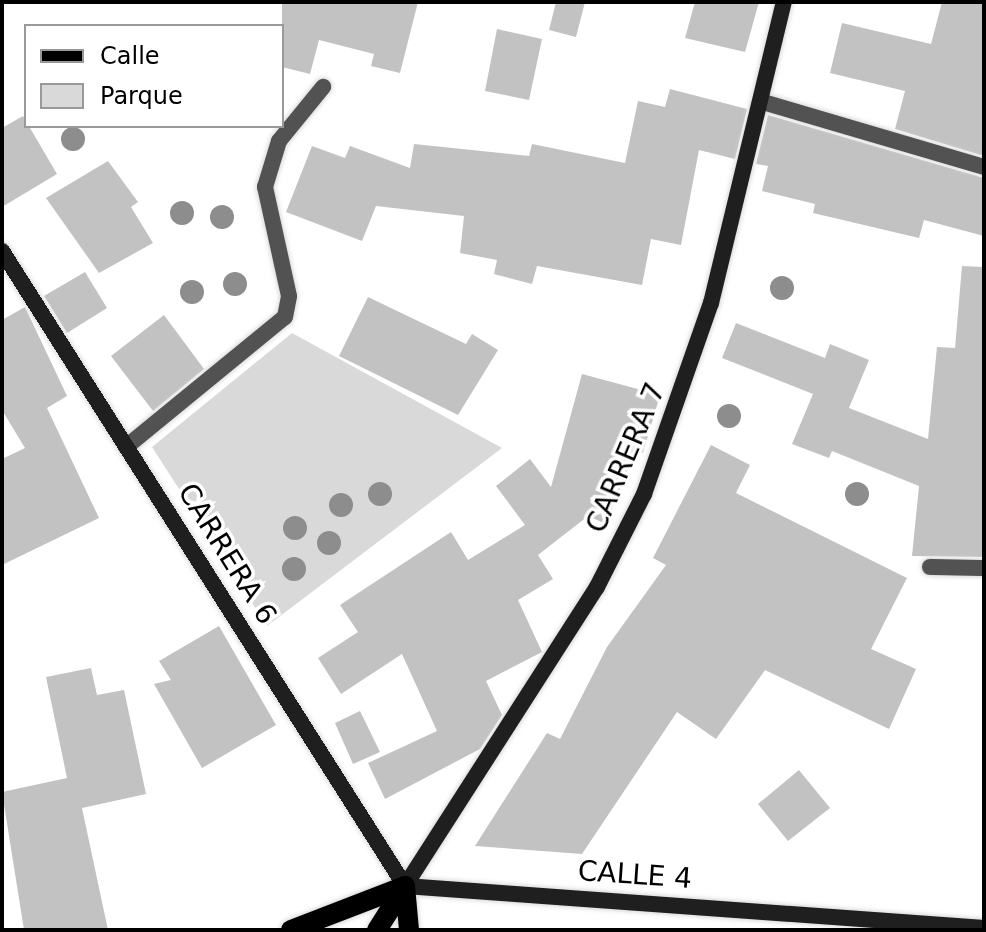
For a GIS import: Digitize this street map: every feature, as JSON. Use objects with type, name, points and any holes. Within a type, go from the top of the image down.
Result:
[{"type":"main road","name":"CALLE 4","points":[[291,930],[405,886]]},
{"type":"main road","points":[[377,930],[405,886]]},
{"type":"main road","name":"CARRERA 6","points":[[405,886],[409,930]]},
{"type":"street","name":"CARRERA 7","points":[[405,886],[597,587],[644,494],[680,407],[763,102],[784,2]]},
{"type":"street","points":[[126,447],[285,317],[289,296],[265,187],[279,141],[323,87]]},
{"type":"street","points":[[763,102],[984,167]]},
{"type":"street","name":"CARRERA 6","points":[[2,251],[405,886]]},
{"type":"street","points":[[930,567],[984,568]]},
{"type":"street","name":"CALLE 4","points":[[405,886],[984,928]]},
{"type":"green space","points":[[292,333],[502,448],[267,626],[152,447]]},
{"type":"building","points":[[282,2],[418,2],[400,73],[371,66],[374,54],[319,40],[310,74],[284,68]]},
{"type":"building","points":[[556,2],[585,2],[576,37],[549,30]]},
{"type":"building","points":[[695,2],[759,2],[745,52],[685,38]]},
{"type":"building","points":[[942,2],[984,2],[984,156],[895,129],[905,91],[830,73],[842,23],[931,44]]},
{"type":"building","points":[[497,29],[542,39],[529,100],[485,91]]},
{"type":"building","points":[[670,89],[747,109],[735,159],[699,150],[681,245],[651,239],[642,285],[537,266],[532,284],[494,274],[497,260],[460,253],[464,216],[376,206],[362,241],[286,212],[312,146],[345,158],[350,146],[410,168],[414,144],[529,156],[532,144],[625,163],[638,101],[665,107]]},
{"type":"building","points":[[768,115],[984,178],[984,236],[924,220],[919,238],[813,213],[815,204],[762,191],[768,166],[756,164]]},
{"type":"building","points":[[23,116],[24,128],[30,128],[57,174],[2,207],[2,128]]},
{"type":"building","points":[[108,161],[138,202],[131,207],[153,243],[99,273],[46,198]]},
{"type":"building","points":[[962,266],[984,267],[983,557],[912,556],[919,486],[832,451],[829,458],[792,444],[813,394],[722,358],[736,323],[825,358],[830,344],[869,360],[849,408],[928,439],[937,347],[955,348]]},
{"type":"building","points":[[85,272],[107,308],[67,333],[44,296]]},
{"type":"building","points":[[368,297],[466,344],[472,334],[498,350],[458,415],[339,356]]},
{"type":"building","points":[[25,307],[67,396],[47,408],[99,518],[2,565],[2,459],[25,448],[2,410],[2,320]]},
{"type":"building","points":[[164,315],[204,369],[153,411],[111,356]]},
{"type":"building","points":[[582,374],[660,395],[643,453],[635,451],[606,524],[588,516],[538,555],[553,579],[518,600],[542,652],[486,681],[502,715],[480,749],[385,799],[368,763],[437,731],[402,654],[341,694],[318,658],[358,632],[340,605],[451,532],[468,560],[525,525],[496,486],[530,459],[551,487]]},
{"type":"building","points":[[711,445],[750,465],[736,493],[907,578],[871,649],[916,669],[889,729],[765,670],[716,739],[677,712],[582,854],[475,846],[547,733],[560,739],[607,647],[666,565],[653,558]]},
{"type":"building","points":[[219,626],[276,725],[202,768],[154,684],[171,680],[159,661]]},
{"type":"building","points":[[91,668],[97,695],[124,690],[146,794],[82,808],[108,930],[24,930],[2,792],[67,778],[46,677]]},
{"type":"building","points":[[360,711],[380,752],[353,764],[335,723]]},
{"type":"building","points":[[799,770],[830,808],[788,841],[758,804]]}]
